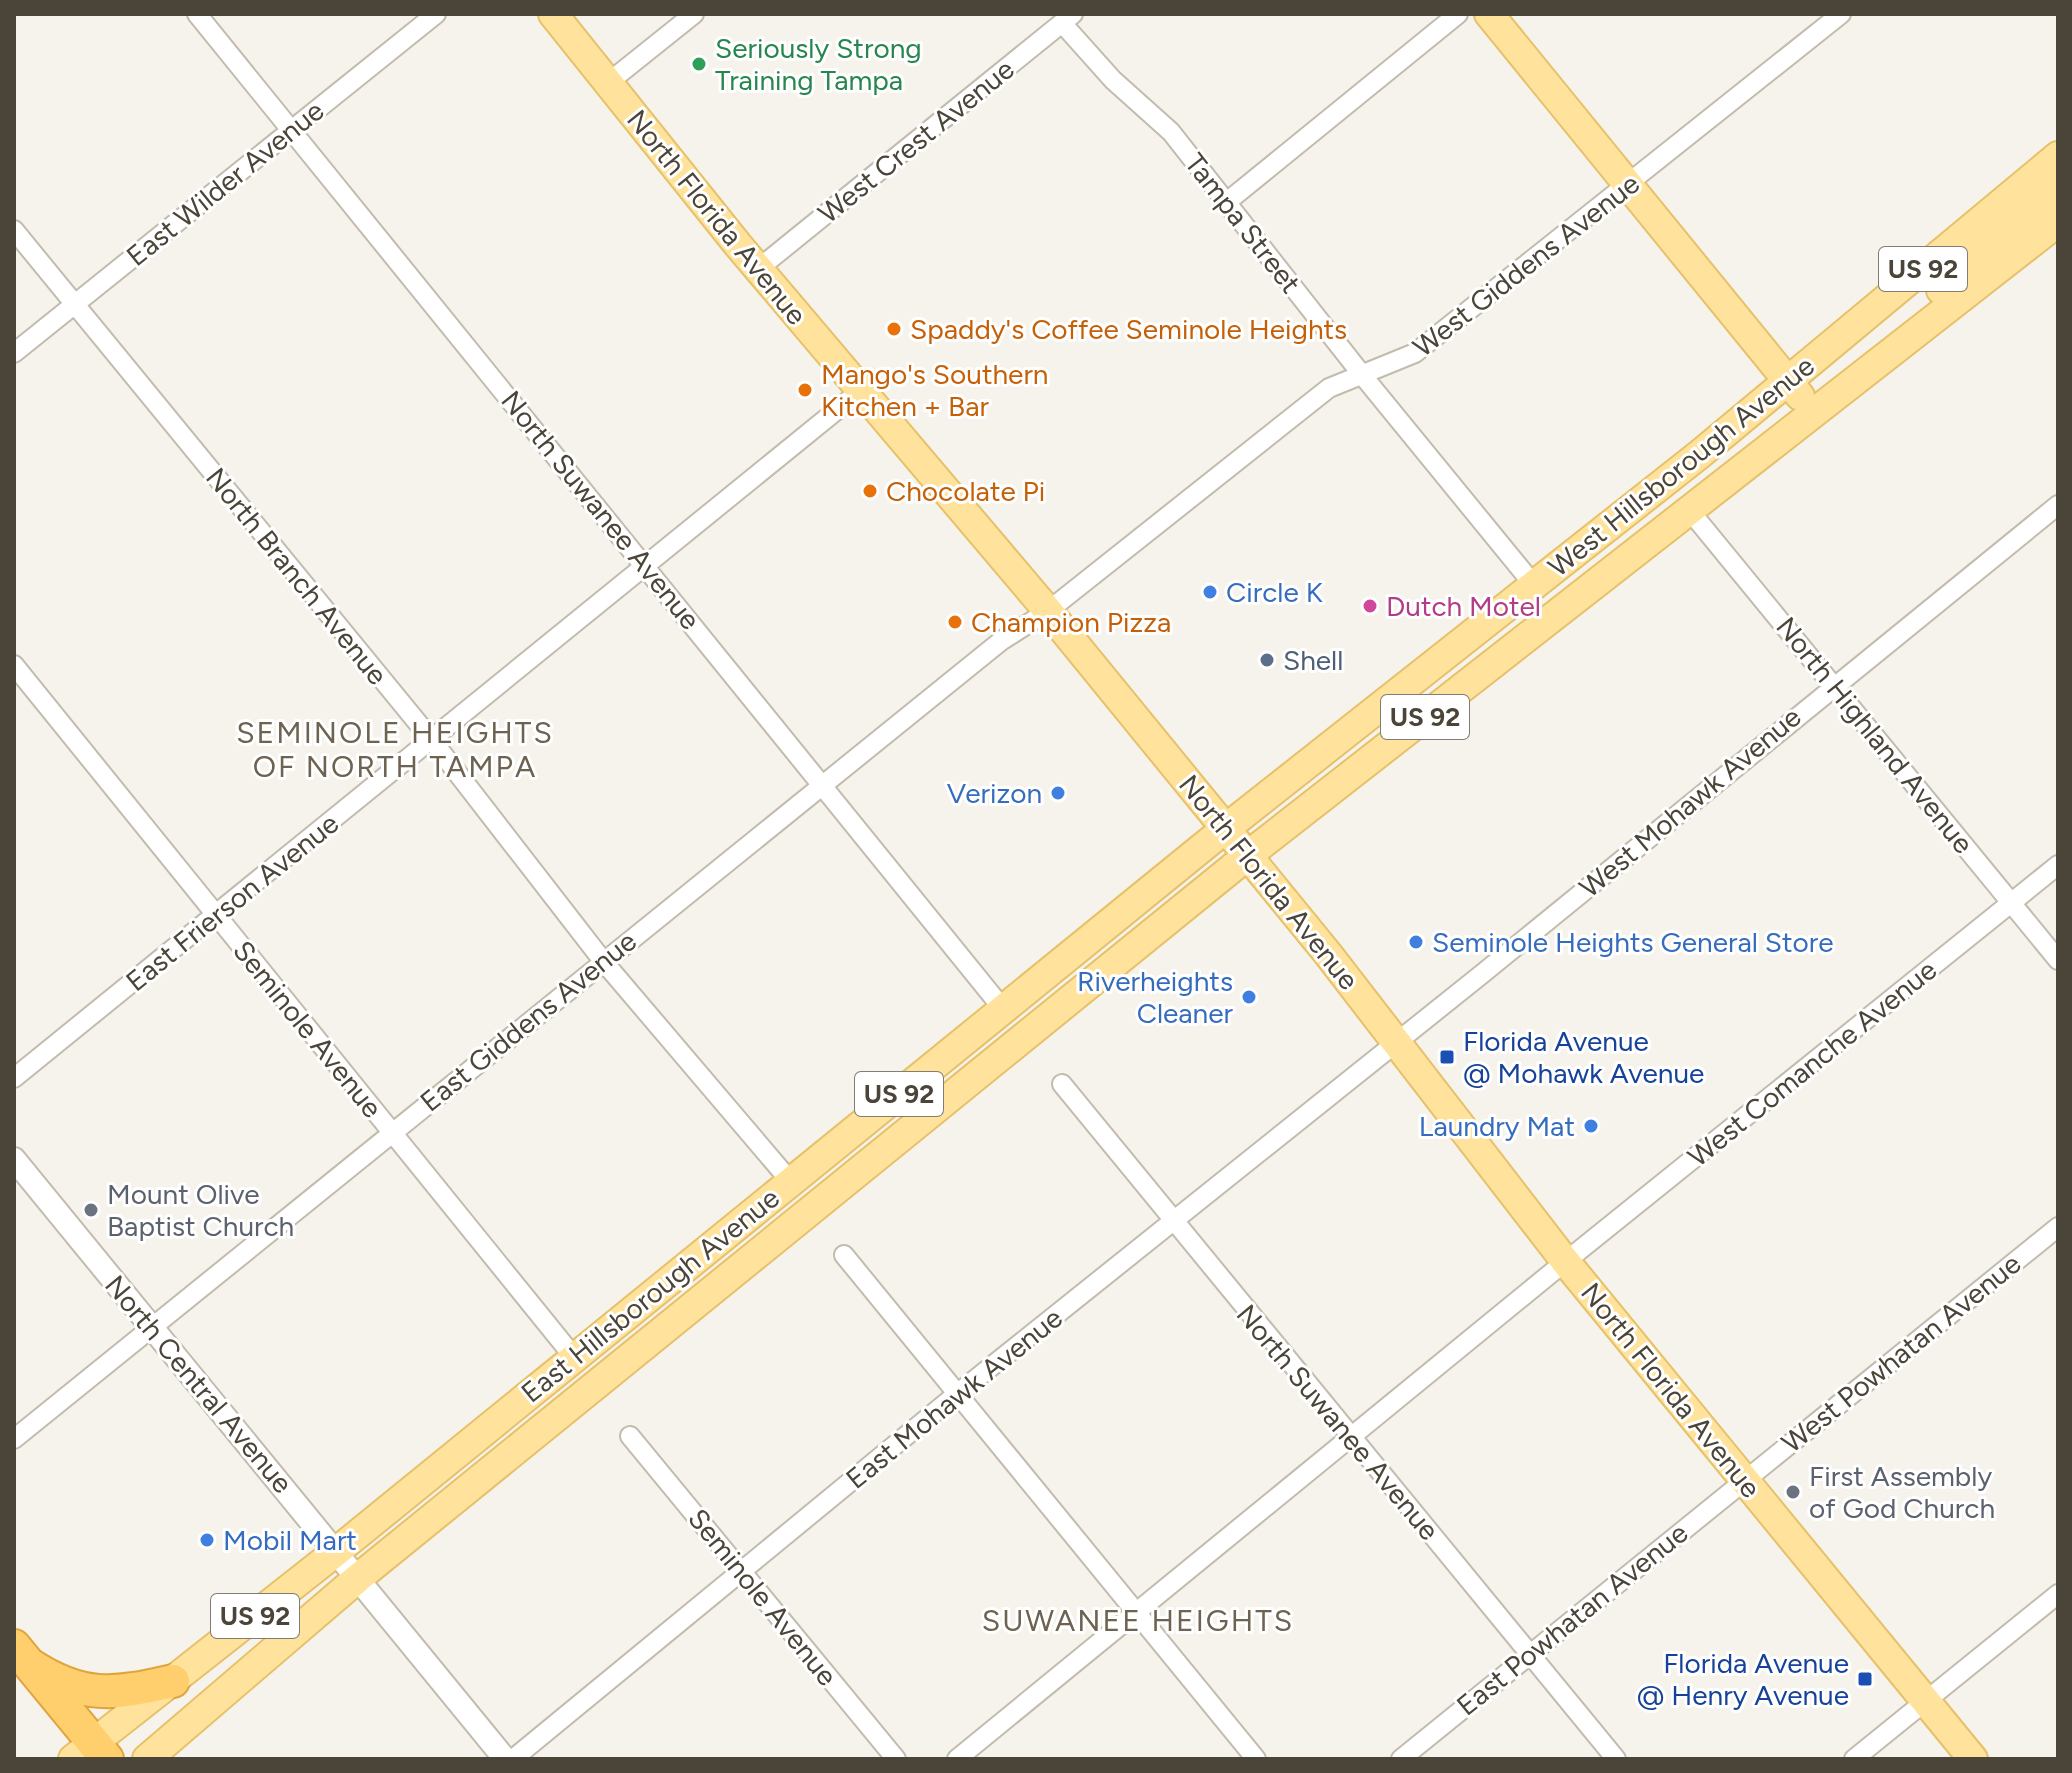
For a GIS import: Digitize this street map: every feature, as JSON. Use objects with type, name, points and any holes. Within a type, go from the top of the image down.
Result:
[{"type":"highway","points":[[21,1655],[49,1677],[92,1692],[128,1692],[173,1681]]},
{"type":"highway","points":[[21,1655],[91,1754]]},
{"type":"main road","name":"North Florida Avenue","points":[[553,14],[859,392],[1048,611],[1398,1040],[1565,1261],[1973,1759]]},
{"type":"main road","points":[[1489,14],[1813,412]]},
{"type":"main road","points":[[1903,342],[1935,296],[2050,197],[2057,157]]},
{"type":"main road","name":"West Hillsborough Avenue","points":[[1225,829],[1789,381],[2057,157]]},
{"type":"main road","name":"West Hillsborough Avenue","points":[[1247,856],[2058,222]]},
{"type":"main road","points":[[1648,544],[1657,511],[1651,492]]},
{"type":"main road","name":"East Hillsborough Avenue","points":[[91,1754],[173,1681],[1225,829]]},
{"type":"main road","name":"East Hillsborough Avenue","points":[[147,1759],[358,1578],[1247,856]]},
{"type":"street","name":"North Suwanee Avenue","points":[[197,14],[645,563],[1003,1009]]},
{"type":"street","name":"East Wilder Avenue","points":[[14,353],[436,14]]},
{"type":"street","points":[[609,82],[694,14]]},
{"type":"street","points":[[1228,201],[1458,14]]},
{"type":"street","name":"West Giddens Avenue","points":[[1048,611],[1329,388],[1415,353],[1841,14]]},
{"type":"street","name":"Tampa Street","points":[[1068,18],[1113,80],[1171,132],[1228,201],[1363,376],[1533,584]]},
{"type":"street","name":"West Crest Avenue","points":[[758,269],[1068,18]]},
{"type":"street","name":"North Branch Avenue","points":[[14,230],[431,739],[603,961],[791,1182]]},
{"type":"street","name":"East Frierson Avenue","points":[[14,1078],[859,392]]},
{"type":"street","name":"West Mohawk Avenue","points":[[1398,1040],[2058,505]]},
{"type":"street","name":"North Highland Avenue","points":[[1690,511],[2058,960]]},
{"type":"street","name":"East Giddens Avenue","points":[[14,1439],[820,784],[1001,641],[1048,611]]},
{"type":"street","name":"Seminole Avenue","points":[[14,665],[573,1356]]},
{"type":"street","name":"West Comanche Avenue","points":[[957,1759],[1565,1261],[2058,865]]},
{"type":"street","name":"East Mohawk Avenue","points":[[513,1759],[957,1394],[1398,1040]]},
{"type":"street","name":"North Suwanee Avenue","points":[[1062,1084],[1616,1759]]},
{"type":"street","name":"North Central Avenue","points":[[14,1159],[505,1759]]},
{"type":"street","name":"West Powhatan Avenue","points":[[1744,1480],[2058,1227]]},
{"type":"street","points":[[844,1255],[1256,1759]]},
{"type":"street","name":"Seminole Avenue","points":[[630,1436],[896,1759]]},
{"type":"street","name":"East Powhatan Avenue","points":[[1401,1759],[1744,1480]]},
{"type":"street","points":[[1854,1759],[2058,1594]]},
{"type":"place","name":"Seriously Strong Training Tampa","points":[[699,64]]},
{"type":"place","name":"Spaddy's Coffee Seminole Heights","points":[[894,329]]},
{"type":"place","name":"Mango's Southern Kitchen + Bar","points":[[805,390]]},
{"type":"place","name":"Chocolate Pi","points":[[870,491]]},
{"type":"place","name":"Circle K","points":[[1210,592]]},
{"type":"place","name":"Dutch Motel","points":[[1370,606]]},
{"type":"place","name":"Champion Pizza","points":[[955,622]]},
{"type":"place","name":"Shell","points":[[1267,660]]},
{"type":"place","name":"Verizon","points":[[1058,793]]},
{"type":"place","name":"Seminole Heights General Store","points":[[1416,942]]},
{"type":"place","name":"Riverheights Cleaner","points":[[1249,997]]},
{"type":"place","name":"Florida Avenue @ Mohawk Avenue","points":[[1447,1057]]},
{"type":"place","name":"Laundry Mat","points":[[1591,1126]]},
{"type":"place","name":"Mount Olive Baptist Church","points":[[91,1210]]},
{"type":"place","name":"First Assembly of God Church","points":[[1793,1492]]},
{"type":"place","name":"Mobil Mart","points":[[207,1540]]},
{"type":"place","name":"Florida Avenue @ Henry Avenue","points":[[1865,1679]]},
{"type":"district","name":"SEMINOLE HEIGHTS OF NORTH TAMPA","points":[[395,749]]},
{"type":"district","name":"SUWANEE HEIGHTS","points":[[1138,1620]]}]
